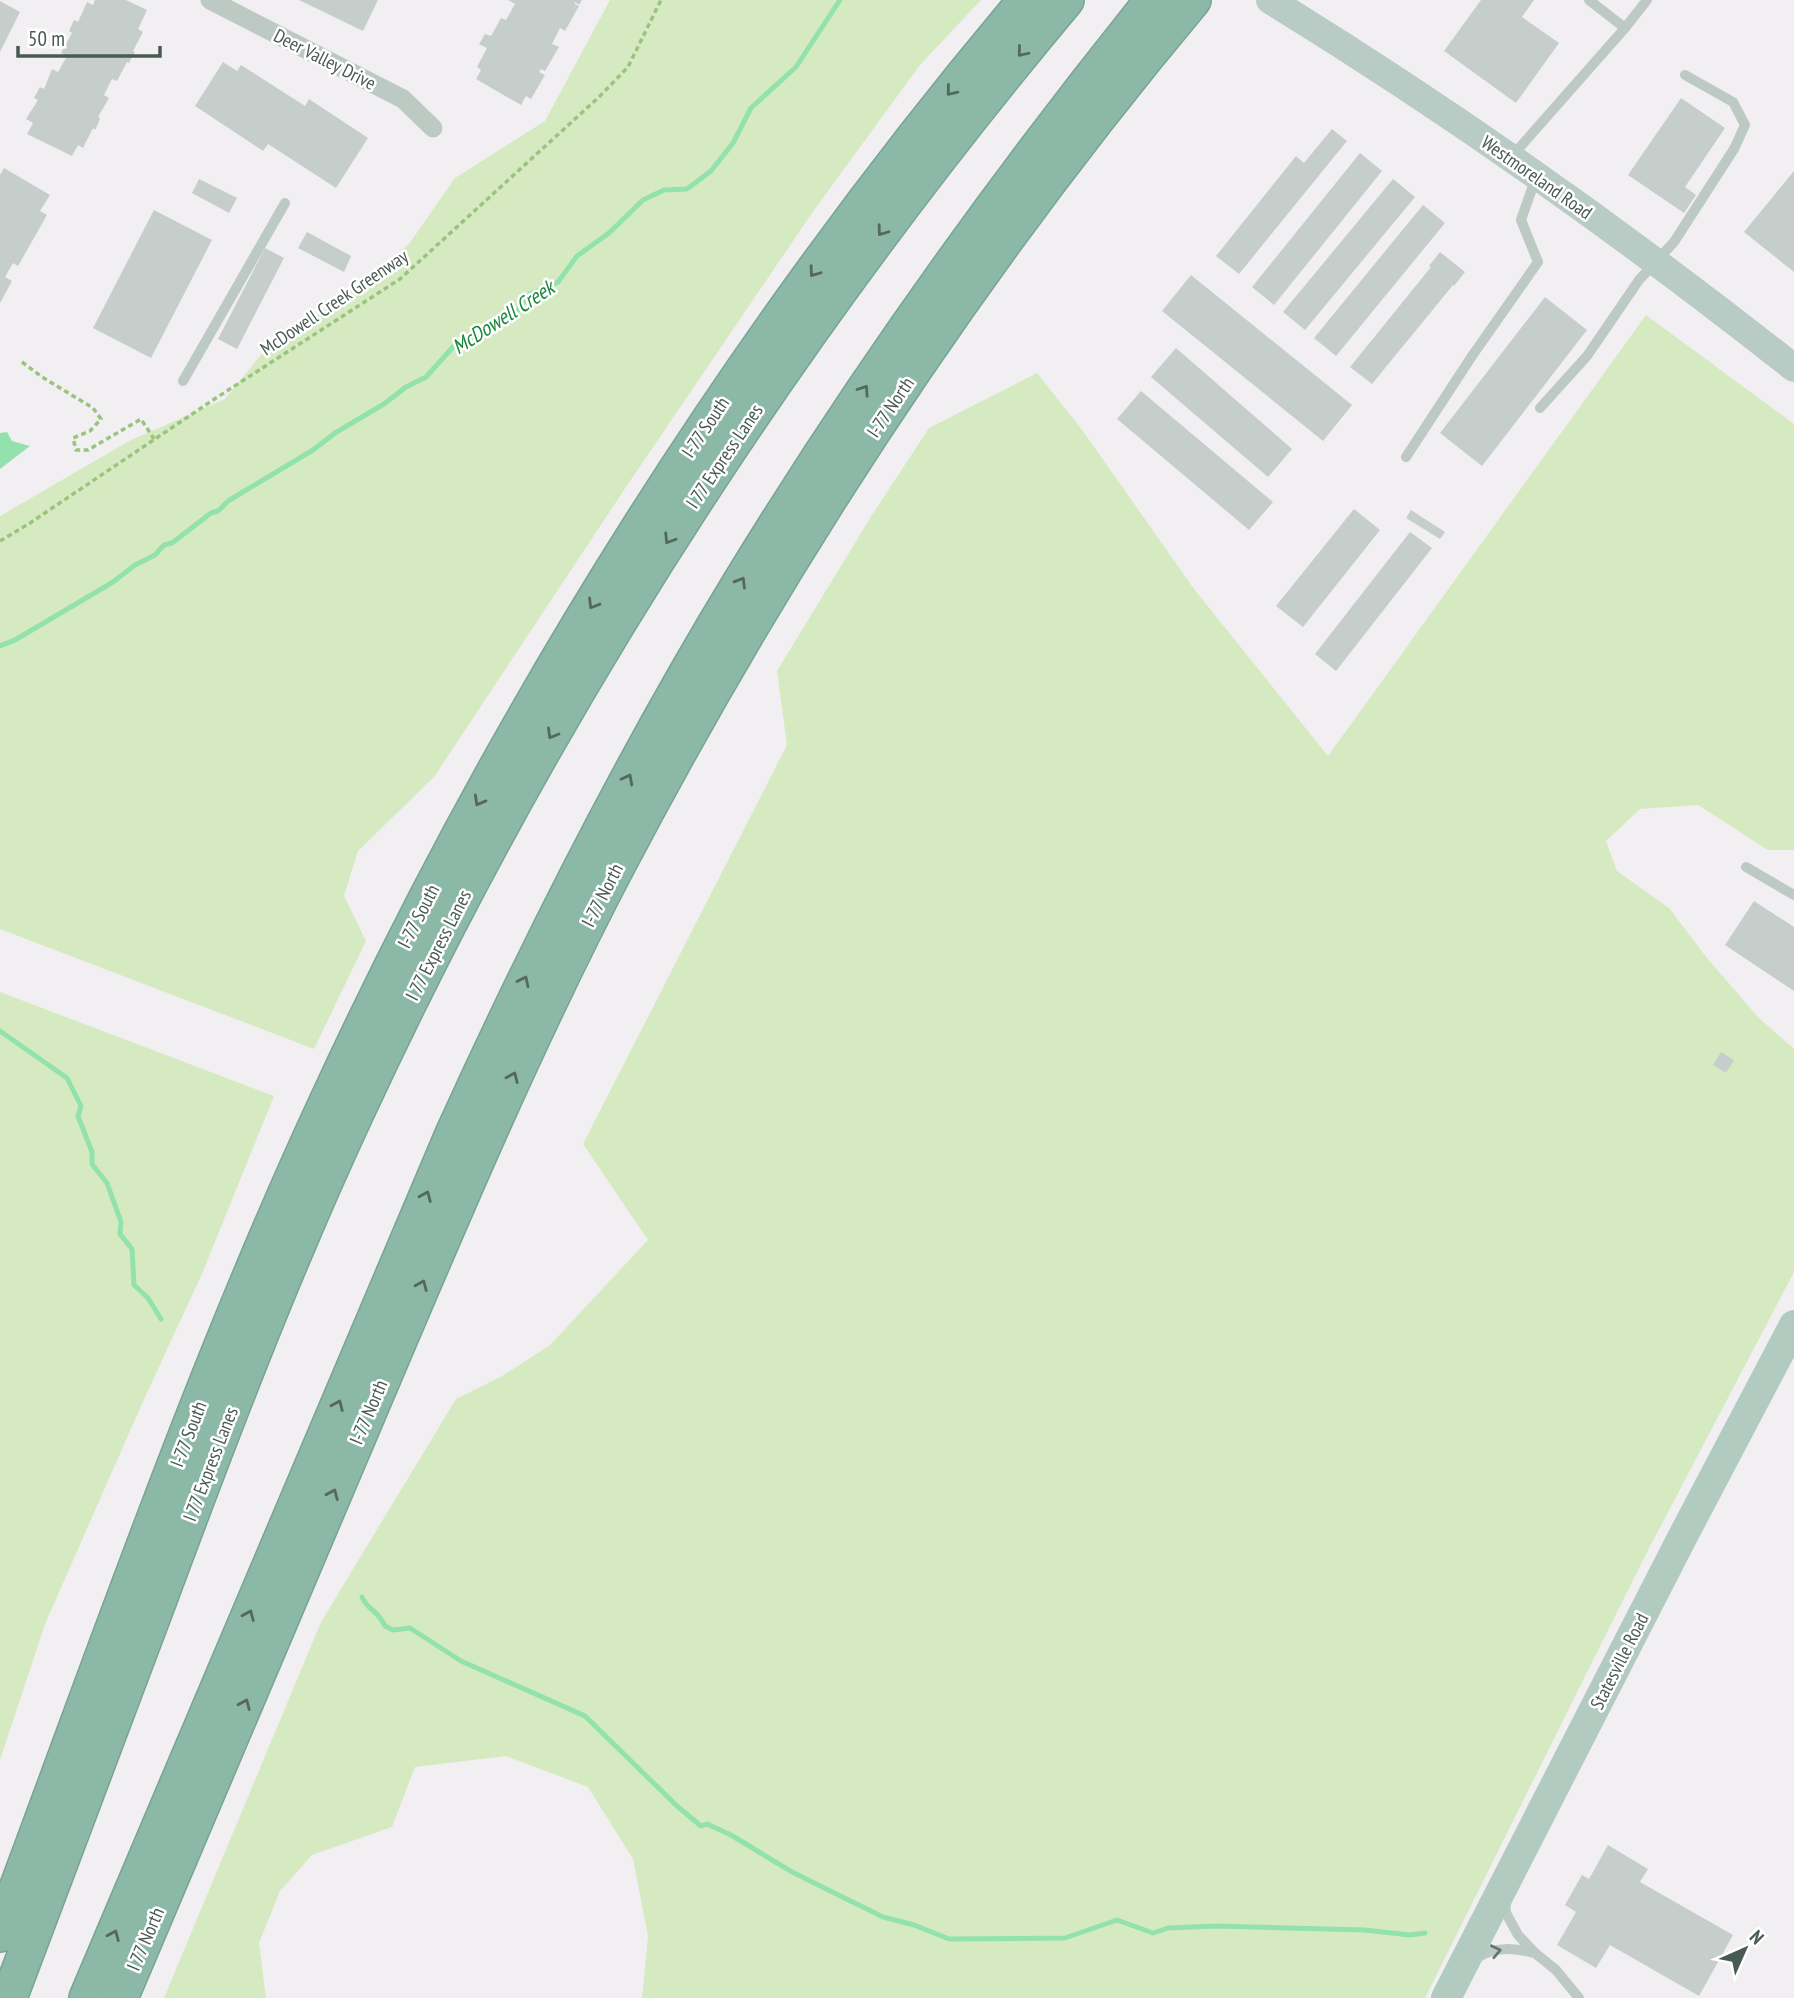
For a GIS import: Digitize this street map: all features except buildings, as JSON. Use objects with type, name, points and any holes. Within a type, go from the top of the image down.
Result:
[{"type":"highway","name":"I-77 South","points":[[0,1934],[167,1486],[244,1293],[326,1103],[371,1008],[470,816],[553,669],[627,548],[748,364],[861,206],[1026,0]]},
{"type":"highway","name":"I 77 Express Lanes","points":[[9,1998],[277,1293],[354,1116],[479,867],[600,652],[709,477],[766,392],[886,225],[980,104],[1066,0]]},
{"type":"highway","points":[[87,1998],[418,1216],[486,1062],[542,946],[637,762],[741,581],[852,406],[1009,184],[1153,0]]},
{"type":"highway","name":"I-77 North","points":[[170,1880],[488,1133],[570,959],[665,777],[768,597],[922,360],[1057,172],[1193,0]]},
{"type":"highway","points":[[170,1880],[177,1826],[198,1775],[222,1678]]},
{"type":"highway","name":"I 77 North","points":[[120,1998],[170,1880]]},
{"type":"main road","name":"Statesville Road","points":[[1446,1998],[1794,1325]]},
{"type":"street","name":"Deer Valley Drive","points":[[210,0],[403,99],[433,128]]},
{"type":"street","name":"Westmoreland Road","points":[[1273,1],[1537,176],[1656,262],[1794,368]]},
{"type":"lane","points":[[1589,0],[1625,28]]},
{"type":"lane","points":[[1510,158],[1647,0]]},
{"type":"lane","points":[[1540,408],[1587,356],[1639,280],[1674,242],[1734,149],[1745,125],[1733,102],[1685,75]]},
{"type":"lane","points":[[1406,457],[1538,262],[1521,220],[1537,176]]},
{"type":"lane","points":[[183,381],[285,203]]},
{"type":"lane","points":[[1745,867],[1794,895]]},
{"type":"lane","points":[[1504,1885],[1506,1913],[1518,1935],[1556,1970],[1579,1998]]},
{"type":"lane","points":[[1462,1967],[1489,1950],[1511,1948],[1535,1953]]},
{"type":"path","name":"McDowell Creek Greenway","points":[[0,541],[400,279],[599,97],[628,66],[662,0]]},
{"type":"path","points":[[22,362],[93,408],[101,419],[90,431],[73,438],[76,450],[88,450],[141,419],[154,439]]},
{"type":"shaded area","points":[[610,0],[981,0],[920,65],[812,213],[434,777],[358,851],[344,896],[366,941],[314,1049],[0,929],[0,516],[129,441],[225,399],[265,350],[352,291],[409,244],[455,178],[545,121]]},
{"type":"shaded area","points":[[1646,315],[1794,424],[1794,850],[1768,850],[1698,805],[1640,809],[1606,841],[1617,871],[1669,908],[1707,958],[1759,1018],[1794,1049],[1794,1272],[1644,1558],[1425,1998],[642,1998],[648,1936],[633,1859],[588,1787],[506,1756],[415,1767],[392,1827],[312,1855],[280,1891],[259,1943],[266,1998],[164,1998],[321,1622],[456,1399],[502,1376],[550,1345],[648,1240],[583,1144],[787,745],[777,671],[872,515],[929,428],[1037,373],[1083,431],[1194,589],[1328,756]]},
{"type":"shaded area","points":[[7,432],[12,441],[30,446],[0,469],[0,433]]},
{"type":"shaded area","points":[[0,992],[274,1096],[202,1274],[45,1624],[0,1760]]},
{"type":"waterway","name":"McDowell Creek","points":[[0,646],[15,640],[113,582],[135,565],[155,555],[164,545],[172,543],[211,513],[218,511],[228,501],[313,450],[406,387],[426,377],[453,347],[514,315],[530,294],[558,282],[577,256],[609,233],[643,200],[664,190],[687,189],[711,171],[733,143],[751,108],[796,67],[840,0]]},
{"type":"waterway","points":[[0,1031],[67,1078],[81,1106],[78,1116],[92,1152],[92,1164],[107,1183],[121,1222],[120,1234],[132,1249],[134,1285],[148,1298],[161,1319]]},
{"type":"waterway","points":[[362,1597],[385,1626],[393,1630],[410,1628],[461,1661],[585,1716],[701,1826],[707,1824],[731,1835],[792,1872],[883,1917],[914,1925],[949,1939],[1065,1938],[1117,1920],[1153,1933],[1168,1928],[1216,1926],[1364,1930],[1410,1935],[1425,1933]]}]
